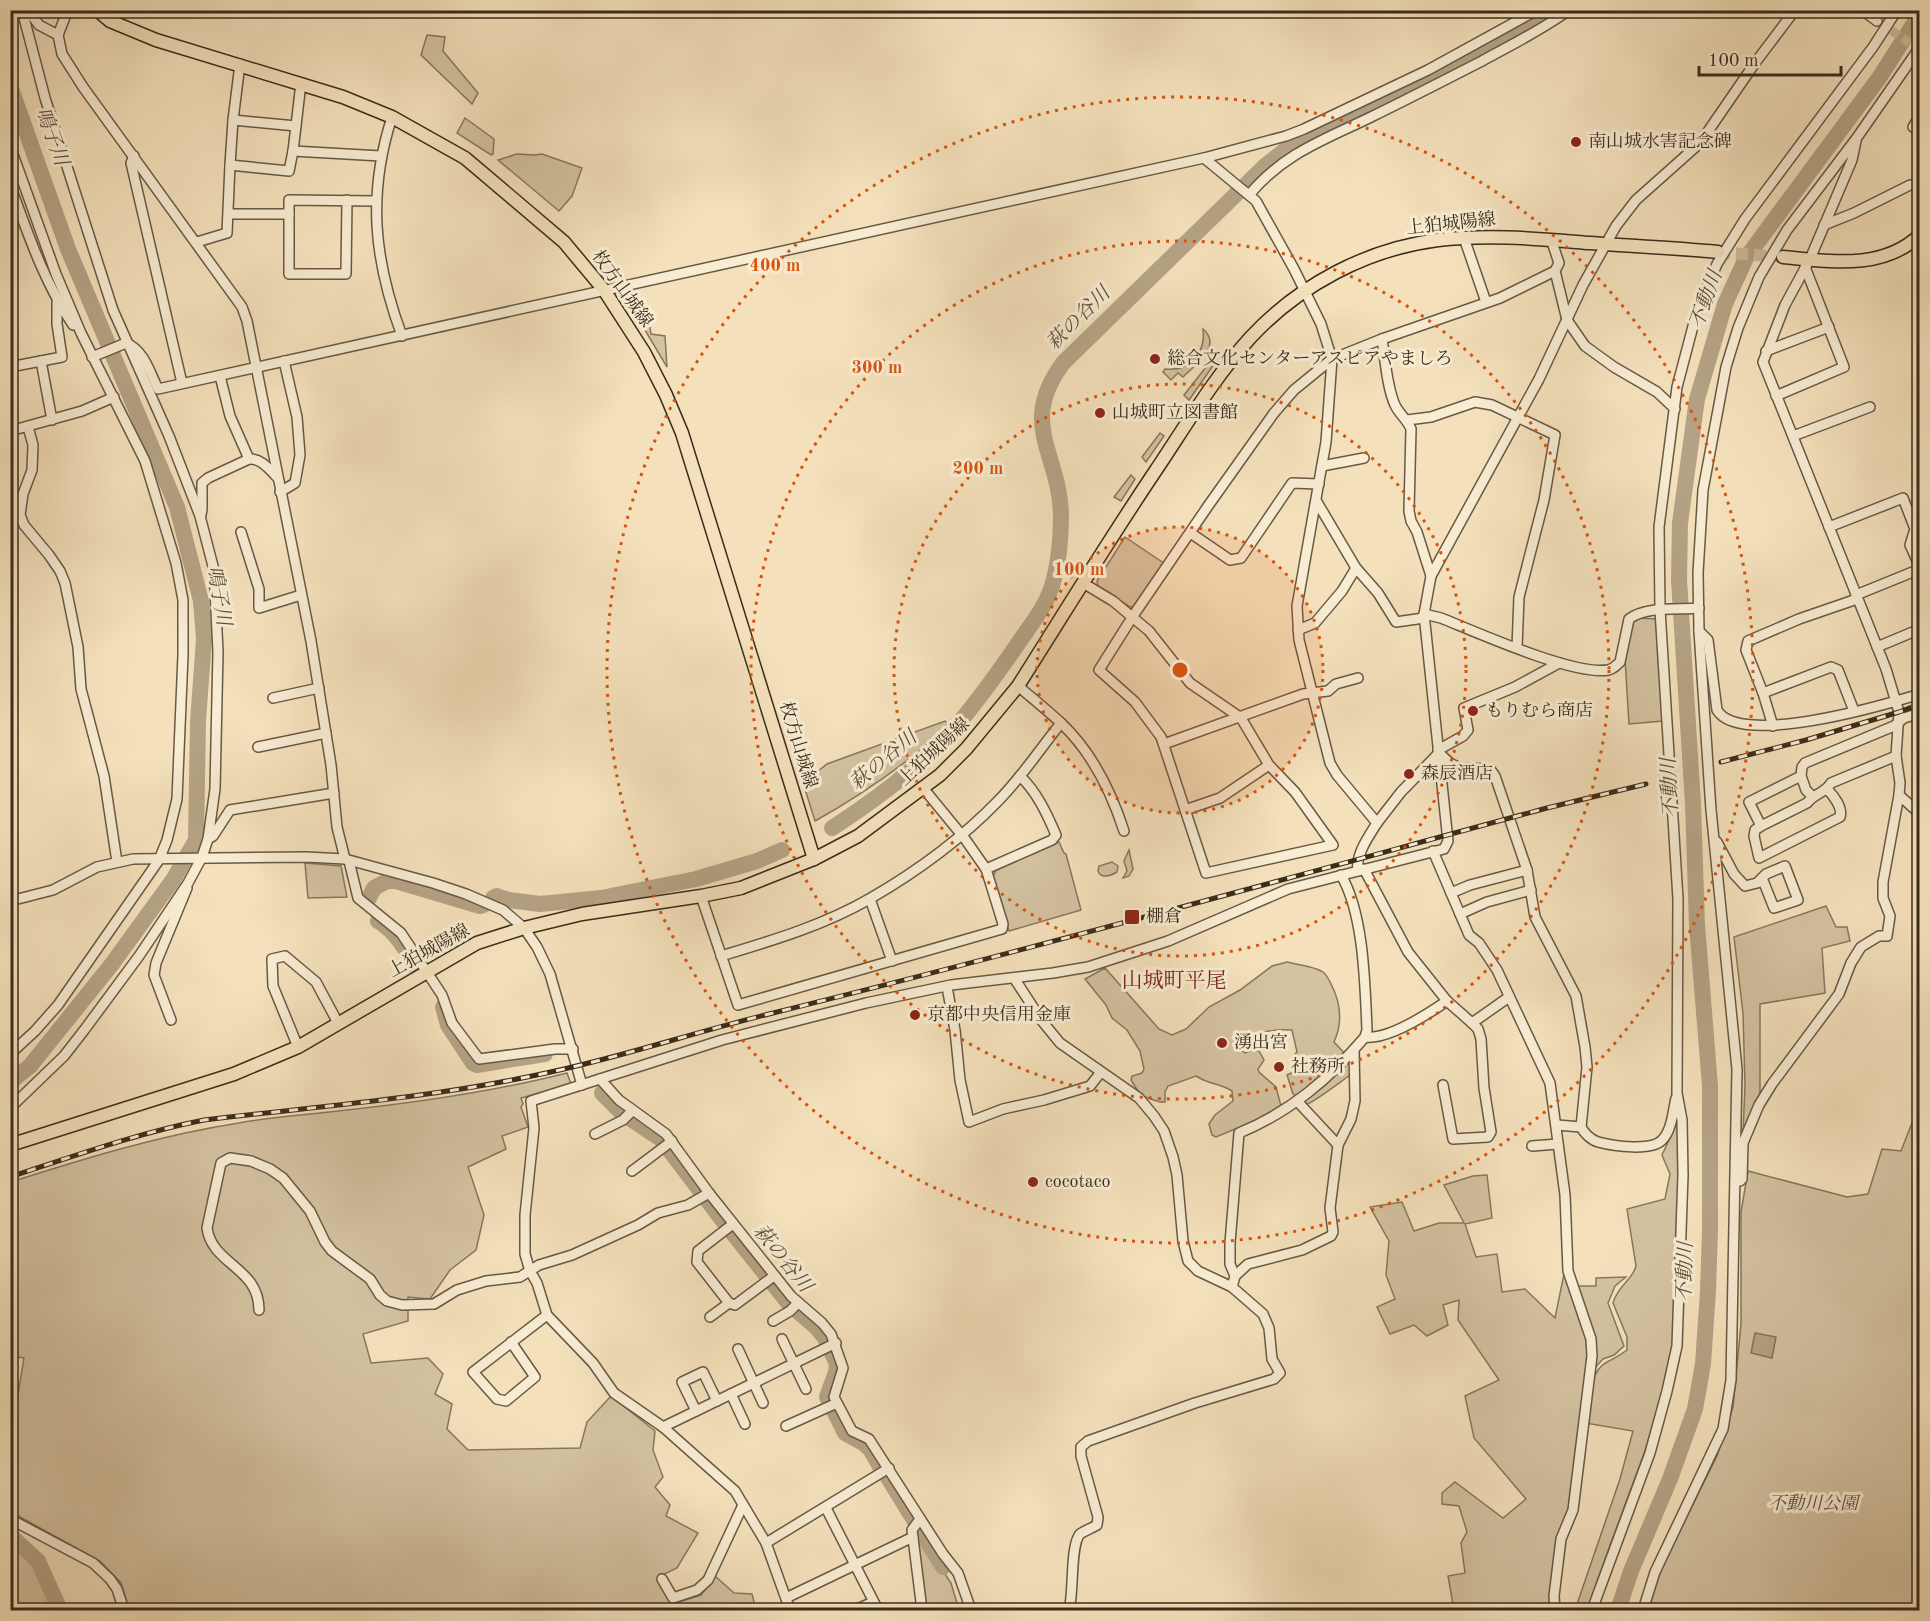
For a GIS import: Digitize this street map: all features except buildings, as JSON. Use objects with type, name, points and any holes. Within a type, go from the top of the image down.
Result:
[{"type":"main road","name":"枚方山城線","points":[[97,10],[110,21],[156,40],[343,97],[392,117],[447,147],[484,173],[564,242],[604,290],[644,352],[682,433],[814,859]]},
{"type":"main road","points":[[1783,257],[1808,263],[1879,258],[1905,246],[1920,235]]},
{"type":"main road","name":"上狛城陽線","points":[[10,1145],[234,1074],[298,1047],[477,943],[524,928],[582,914],[741,888],[814,859],[858,836],[924,789],[966,749],[1018,686],[1083,582],[1224,370],[1282,308],[1330,276],[1378,255],[1420,243],[1464,238],[1508,236],[1719,252]]},
{"type":"street","points":[[22,10],[45,98],[124,344],[169,436],[201,516],[214,570],[218,652],[215,789],[208,839],[156,963],[154,975],[171,1020]]},
{"type":"street","points":[[28,10],[39,25],[58,35]]},
{"type":"street","points":[[69,10],[58,35],[62,54],[83,87],[242,307],[319,688],[337,827],[358,898],[401,933],[442,995],[452,1023],[479,1059],[555,1049],[573,1049]]},
{"type":"street","points":[[94,356],[124,344],[139,351],[158,389],[1204,158],[1304,129],[1428,70],[1537,10]]},
{"type":"street","points":[[1247,194],[1277,167],[1312,144],[1423,91],[1527,37],[1569,10]]},
{"type":"street","points":[[790,1611],[766,1543],[735,1491],[663,1427],[614,1393],[593,1363],[547,1315],[525,1254],[525,1215],[534,1128],[531,1101],[730,1038],[866,1003],[947,987],[1053,974],[1101,962],[1168,941],[1288,889],[1444,849],[1448,841],[1424,616],[1431,576],[1517,418],[1568,320],[1583,285],[1616,226],[1636,200],[1700,143],[1795,10]]},
{"type":"street","points":[[1862,10],[1877,21]]},
{"type":"street","points":[[1592,1611],[1650,1453],[1675,1355],[1680,1301],[1683,1175],[1682,1120],[1677,1092],[1678,899],[1659,527],[1682,364],[1697,311],[1718,264],[1745,219],[1874,47],[1897,10]]},
{"type":"street","points":[[1643,1611],[1655,1572],[1723,1429],[1728,1406],[1733,1347],[1737,1069],[1714,835],[1697,608],[1703,490],[1726,367],[1738,328],[1759,277],[1787,230],[1856,139],[1920,47]]},
{"type":"street","points":[[197,242],[227,233],[233,120],[240,64]]},
{"type":"street","points":[[230,165],[289,171],[301,84]]},
{"type":"street","points":[[1913,127],[1920,116]]},
{"type":"street","points":[[392,117],[381,156],[375,201],[383,275],[402,336]]},
{"type":"street","points":[[233,120],[296,126]]},
{"type":"street","points":[[1736,1185],[1742,1179],[1743,1143],[1772,1084],[1839,994],[1860,947],[1879,936],[1887,936],[1890,916],[1883,898],[1883,882],[1899,795],[1896,756],[1899,724],[1897,701],[1763,362],[1785,305],[1808,263],[1852,160],[1856,139]]},
{"type":"street","points":[[10,146],[52,263],[81,333],[145,461],[176,563],[183,600],[177,798],[162,860],[58,1005],[12,1051]]},
{"type":"street","points":[[293,151],[381,156]]},
{"type":"street","points":[[134,156],[131,163],[182,383]]},
{"type":"street","points":[[1204,158],[1256,201],[1294,269],[1321,324],[1332,359],[1330,412],[1317,502],[1297,606],[1298,630],[1330,763],[1337,775],[1377,823]]},
{"type":"street","points":[[10,185],[41,268],[57,302],[74,328],[81,333]]},
{"type":"street","points":[[1824,225],[1910,185]]},
{"type":"street","points":[[347,200],[346,274],[289,273],[290,200],[347,200],[375,201]]},
{"type":"street","points":[[229,214],[289,214]]},
{"type":"street","points":[[1464,238],[1486,302]]},
{"type":"street","points":[[1083,582],[1133,616],[1149,631],[1190,683],[1241,718],[1269,765],[1295,792],[1333,845],[1206,873],[1164,744],[1153,724],[1135,702],[1100,670],[1133,616],[1274,413],[1293,390],[1332,359],[1500,297],[1555,271],[1559,264],[1551,239]]},
{"type":"street","points":[[1776,396],[1844,367],[1808,263]]},
{"type":"street","points":[[1555,271],[1568,320],[1575,333],[1591,350],[1614,367],[1658,392],[1675,409]]},
{"type":"street","points":[[10,367],[62,357],[57,324],[57,302]]},
{"type":"street","points":[[1766,351],[1829,327]]},
{"type":"street","points":[[1382,339],[1391,396],[1396,408],[1407,420],[1411,429],[1409,511],[1431,576]]},
{"type":"street","points":[[41,361],[52,420]]},
{"type":"street","points":[[280,492],[294,483],[300,455],[297,417],[284,362]]},
{"type":"street","points":[[220,376],[230,416],[249,459]]},
{"type":"street","points":[[10,431],[82,411],[114,397]]},
{"type":"street","points":[[1407,420],[1431,417],[1475,402],[1492,405],[1555,435],[1544,500],[1519,597],[1517,648]]},
{"type":"street","points":[[1793,436],[1869,406]]},
{"type":"street","points":[[28,427],[33,446],[32,470],[23,494],[20,515],[24,525],[60,571],[65,583],[78,647],[81,689],[104,776],[117,862]]},
{"type":"street","points":[[1322,466],[1365,458]]},
{"type":"street","points":[[201,516],[202,483],[208,478],[249,459],[262,462],[278,478]]},
{"type":"street","points":[[1192,534],[1230,560],[1241,558],[1292,483],[1319,484]]},
{"type":"street","points":[[1773,726],[1746,650],[1748,641],[1920,568],[1910,545],[1915,529],[1903,498],[1829,527]]},
{"type":"street","points":[[1317,502],[1356,568],[1378,593],[1396,622],[1424,616],[1441,618],[1559,663],[1600,670],[1615,668],[1620,662],[1629,619],[1634,615],[1662,610],[1697,608]]},
{"type":"street","points":[[241,532],[259,589],[259,608],[301,595]]},
{"type":"street","points":[[1298,630],[1316,623],[1342,591],[1356,568]]},
{"type":"street","points":[[1877,647],[1920,629]]},
{"type":"street","points":[[1699,632],[1708,640],[1717,710],[1726,720],[1735,724],[1773,726],[1854,711],[1920,694]]},
{"type":"street","points":[[1443,1085],[1453,1139],[1488,1137],[1491,1132],[1484,1088],[1480,1033],[1447,1001],[1408,952],[1357,866],[1364,846],[1377,823],[1401,792],[1439,751],[1463,736],[1468,730],[1464,708],[1515,687],[1559,663]]},
{"type":"street","points":[[1763,693],[1833,667],[1838,670],[1854,711]]},
{"type":"street","points":[[1164,744],[1303,694],[1328,691],[1336,684],[1358,678]]},
{"type":"street","points":[[1018,686],[1061,723],[1087,753],[1116,806],[1124,831]]},
{"type":"street","points":[[273,698],[319,688]]},
{"type":"street","points":[[1812,796],[1806,790],[1801,776],[1802,766],[1805,763],[1920,713]]},
{"type":"street","points":[[721,956],[806,928],[870,899],[931,859],[999,800],[1061,723]]},
{"type":"street","points":[[258,747],[326,733]]},
{"type":"street","points":[[1439,751],[1450,764],[1460,768],[1490,769],[1495,776],[1527,870],[1535,917],[1576,996],[1587,1067],[1581,1127]]},
{"type":"street","points":[[1827,789],[1834,795],[1841,812],[1840,817],[1759,858],[1754,836],[1755,831],[1761,826],[1807,803],[1812,796],[1827,789],[1832,783],[1896,756]]},
{"type":"street","points":[[1185,810],[1220,798],[1269,765]]},
{"type":"street","points":[[986,869],[1052,840],[1056,835],[1046,813],[1020,776]]},
{"type":"street","points":[[1761,826],[1749,802],[1801,776]]},
{"type":"street","points":[[701,896],[738,1005],[1002,928],[1003,924],[986,869],[924,789]]},
{"type":"street","points":[[208,839],[213,836],[230,810],[334,793]]},
{"type":"street","points":[[1899,795],[1920,813]]},
{"type":"street","points":[[1714,835],[1734,874],[1745,886],[1757,883],[1762,878],[1766,874],[1785,866],[1798,900],[1774,908],[1762,878]]},
{"type":"street","points":[[1433,851],[1469,935],[1479,943],[1497,970],[1528,1034],[1550,1083],[1557,1125],[1565,1195],[1568,1271],[1591,1339],[1592,1356],[1573,1510],[1561,1539],[1554,1596],[1556,1610]]},
{"type":"street","points":[[10,901],[53,890],[97,867],[134,859],[306,857],[347,860],[433,883],[503,910],[524,928],[537,947],[550,974],[582,1085]]},
{"type":"street","points":[[1451,893],[1470,885],[1527,870]]},
{"type":"street","points":[[1235,1276],[1230,1264],[1230,1243],[1239,1133],[1268,1121],[1314,1088],[1354,1050],[1365,1037],[1367,1030],[1363,964],[1352,896],[1341,875]]},
{"type":"street","points":[[12,1104],[64,1056],[139,956],[188,883]]},
{"type":"street","points":[[1460,914],[1480,905],[1531,890]]},
{"type":"street","points":[[870,899],[892,961]]},
{"type":"street","points":[[298,1047],[273,986],[272,959],[285,956],[316,982],[338,1023]]},
{"type":"street","points":[[1014,978],[1053,1036],[1068,1050],[1139,1098],[1164,1131],[1177,1175],[1183,1241],[1188,1262],[1198,1270],[1232,1287],[1265,1318],[1270,1334],[1271,1354],[1280,1373],[1274,1379],[1195,1402],[1088,1441],[1081,1447],[1081,1456],[1098,1517],[1097,1525],[1081,1534],[1075,1544],[1072,1600],[1069,1611]]},
{"type":"street","points":[[947,987],[955,1030],[960,1080],[969,1122],[1003,1109],[1090,1086],[1101,1072]]},
{"type":"street","points":[[1472,1023],[1509,997]]},
{"type":"street","points":[[1365,1037],[1383,1036],[1447,1001]]},
{"type":"street","points":[[1232,1287],[1235,1276],[1248,1264],[1302,1250],[1331,1236],[1333,1232],[1330,1208],[1338,1145],[1351,1119],[1355,1101],[1354,1050]]},
{"type":"street","points":[[600,1079],[629,1114],[657,1126],[706,1195],[771,1278],[795,1306],[822,1323],[831,1334],[832,1345],[843,1368],[833,1405],[852,1431],[869,1439],[889,1468],[917,1523],[958,1573],[971,1611]]},
{"type":"street","points":[[1557,1125],[1581,1127],[1593,1140],[1599,1142],[1638,1147],[1654,1145],[1662,1141],[1668,1131],[1677,1092]]},
{"type":"street","points":[[1297,1101],[1338,1145]]},
{"type":"street","points":[[595,1134],[629,1114]]},
{"type":"street","points":[[633,1171],[668,1144]]},
{"type":"street","points":[[1532,1146],[1558,1144]]},
{"type":"street","points":[[259,1310],[257,1293],[252,1284],[212,1245],[208,1238],[207,1228],[221,1163],[231,1158],[251,1161],[284,1178],[310,1211],[332,1251],[370,1279],[380,1295],[387,1301],[409,1305],[434,1304],[444,1300],[456,1290],[486,1281],[520,1277],[539,1265],[588,1248],[658,1213],[688,1205],[706,1195]]},
{"type":"street","points":[[730,1226],[698,1251],[697,1262],[729,1303],[735,1305],[771,1278]]},
{"type":"street","points":[[710,1317],[729,1303]]},
{"type":"street","points":[[773,1321],[795,1306]]},
{"type":"street","points":[[511,1342],[535,1377],[506,1401],[497,1399],[473,1372],[511,1342],[547,1315]]},
{"type":"street","points":[[782,1340],[806,1389]]},
{"type":"street","points":[[663,1427],[832,1345]]},
{"type":"street","points":[[738,1348],[763,1403]]},
{"type":"street","points":[[696,1411],[682,1382],[703,1372],[717,1401]]},
{"type":"street","points":[[730,1394],[745,1424]]},
{"type":"street","points":[[786,1426],[833,1405]]},
{"type":"street","points":[[766,1543],[889,1468]]},
{"type":"street","points":[[662,1579],[673,1598],[697,1590],[708,1580],[743,1505]]},
{"type":"street","points":[[826,1508],[875,1606],[855,1611]]},
{"type":"street","points":[[10,1519],[93,1563],[117,1589],[124,1611]]},
{"type":"street","points":[[917,1523],[912,1530],[922,1611]]},
{"type":"street","points":[[786,1598],[913,1537]]},
{"type":"green space","points":[[427,35],[445,37],[443,51],[478,93],[472,104],[421,55]]},
{"type":"green space","points":[[465,118],[494,139],[493,154],[491,155],[457,133]]},
{"type":"green space","points":[[517,154],[542,154],[582,168],[572,196],[559,211],[498,160]]},
{"type":"green space","points":[[628,294],[650,327],[651,334],[665,336],[667,367],[624,295]]},
{"type":"green space","points":[[1203,329],[1210,342],[1205,355],[1183,377],[1178,373],[1171,380],[1163,372],[1165,369],[1181,367],[1194,359],[1202,346]]},
{"type":"green space","points":[[1214,357],[1217,360],[1189,400],[1184,395]]},
{"type":"green space","points":[[1160,433],[1164,436],[1146,462],[1142,457]]},
{"type":"green space","points":[[1131,475],[1135,479],[1121,501],[1114,497]]},
{"type":"green space","points":[[1125,537],[1165,564],[1136,606],[1130,607],[1098,587],[1097,581]]},
{"type":"green space","points":[[1637,618],[1657,619],[1663,721],[1629,724],[1625,659],[1632,621]]},
{"type":"green space","points":[[945,721],[950,726],[918,752],[868,789],[815,821],[803,783],[827,764]]},
{"type":"green space","points":[[1059,842],[1066,854],[1081,910],[1009,931],[993,877],[996,870]]},
{"type":"green space","points":[[1129,850],[1133,869],[1129,876],[1123,878],[1127,871],[1124,861]]},
{"type":"green space","points":[[1112,862],[1118,866],[1117,872],[1106,876],[1099,874],[1099,866]]},
{"type":"green space","points":[[305,863],[341,866],[347,897],[308,898]]},
{"type":"green space","points":[[1826,906],[1836,927],[1847,927],[1850,941],[1822,948],[1825,993],[1760,1004],[1760,1096],[1743,1133],[1745,1085],[1743,1013],[1734,937]]},
{"type":"green space","points":[[1287,962],[1315,968],[1328,978],[1337,998],[1340,1013],[1339,1027],[1334,1042],[1351,1060],[1353,1073],[1307,1104],[1293,1094],[1287,1075],[1296,1071],[1293,1056],[1297,1052],[1292,1030],[1264,1032],[1244,1039],[1239,1042],[1238,1048],[1245,1053],[1252,1050],[1259,1051],[1264,1060],[1258,1069],[1259,1072],[1276,1087],[1281,1106],[1274,1113],[1216,1137],[1212,1135],[1209,1124],[1215,1115],[1233,1101],[1232,1091],[1196,1076],[1168,1086],[1165,1092],[1165,1102],[1141,1096],[1131,1080],[1132,1076],[1142,1073],[1144,1069],[1140,1051],[1127,1030],[1112,1018],[1106,1005],[1085,979],[1105,968],[1159,1029],[1172,1035],[1186,1029],[1209,1007],[1240,990],[1272,966]]},
{"type":"green space","points":[[567,1073],[571,1084],[521,1098],[523,1104],[521,1107],[528,1127],[502,1136],[506,1149],[468,1167],[484,1215],[476,1250],[450,1270],[430,1299],[408,1297],[408,1321],[363,1334],[371,1363],[428,1358],[443,1374],[435,1394],[452,1404],[447,1429],[468,1450],[580,1448],[587,1422],[611,1396],[655,1431],[653,1450],[663,1477],[655,1487],[670,1505],[666,1516],[698,1533],[677,1568],[658,1577],[672,1604],[701,1595],[715,1576],[734,1593],[752,1594],[756,1610],[129,1610],[121,1583],[100,1561],[11,1512],[11,1411],[17,1401],[24,1358],[11,1356],[11,1182],[124,1148],[210,1128],[264,1119],[453,1096]]},
{"type":"green space","name":"不動川公園","points":[[1919,1105],[1919,1610],[1648,1610],[1658,1574],[1717,1456],[1733,1407],[1741,1324],[1741,1212],[1748,1171],[1847,1197],[1868,1194],[1882,1149],[1901,1151]]},
{"type":"green space","points":[[1675,1107],[1678,1120],[1679,1175],[1673,1345],[1663,1390],[1645,1451],[1587,1610],[1575,1610],[1620,1479],[1633,1431],[1585,1423],[1590,1389],[1601,1367],[1627,1350],[1627,1337],[1613,1303],[1636,1266],[1627,1209],[1665,1199],[1670,1174],[1662,1155],[1669,1140]]},
{"type":"green space","points":[[1487,1175],[1492,1218],[1465,1224],[1476,1257],[1497,1254],[1502,1292],[1525,1289],[1555,1318],[1565,1269],[1588,1340],[1589,1356],[1571,1509],[1553,1610],[1454,1610],[1448,1576],[1465,1573],[1461,1543],[1467,1532],[1459,1506],[1442,1504],[1442,1493],[1455,1482],[1503,1518],[1526,1499],[1474,1438],[1465,1396],[1499,1380],[1458,1320],[1459,1300],[1443,1305],[1448,1325],[1427,1336],[1414,1325],[1390,1334],[1377,1307],[1395,1299],[1386,1275],[1389,1241],[1370,1207],[1402,1202],[1414,1231],[1439,1223],[1464,1223],[1444,1185],[1473,1176]]},
{"type":"green space","points":[[1626,1277],[1615,1286],[1608,1303],[1624,1346],[1614,1355],[1603,1359],[1592,1371],[1594,1357],[1575,1286],[1596,1286],[1596,1278]]},
{"type":"green space","points":[[923,1541],[951,1583],[959,1610],[924,1610],[918,1545]]},
{"type":"green space","points":[[10,1543],[33,1565],[53,1610],[11,1610]]},
{"type":"shaded area","points":[[1755,1333],[1776,1337],[1772,1358],[1751,1353]]},
{"type":"waterway","name":"萩の谷川","points":[[832,828],[899,780],[944,739],[987,687],[1045,603],[1056,568],[1061,514],[1059,492],[1044,438],[1043,404],[1050,384],[1063,363],[1265,166],[1289,147],[1474,56],[1555,10]]},
{"type":"waterway","name":"不動川","points":[[1618,1610],[1631,1571],[1670,1479],[1695,1409],[1703,1364],[1708,1291],[1710,1086],[1697,925],[1693,804],[1679,580],[1680,523],[1697,399],[1725,304],[1746,258],[1879,78],[1920,14]]},
{"type":"waterway","name":"鳴子川","points":[[10,86],[68,249],[177,507],[201,601],[204,639],[198,721],[196,840],[173,880],[112,964],[30,1066],[10,1082]]},
{"type":"waterway","name":"萩の谷川","points":[[493,898],[497,896],[540,904],[601,898],[696,879],[757,861],[782,850]]},
{"type":"waterway","name":"萩の谷川","points":[[368,900],[374,888],[387,881],[396,881],[480,906],[484,905]]},
{"type":"waterway","name":"萩の谷川","points":[[378,921],[395,935],[415,966]]},
{"type":"waterway","name":"萩の谷川","points":[[443,1007],[448,1025],[473,1063],[477,1065],[545,1054]]},
{"type":"waterway","name":"萩の谷川","points":[[602,1093],[622,1113],[661,1139],[790,1305],[816,1327],[825,1338],[837,1364],[827,1397],[845,1433],[870,1449],[881,1468]]},
{"type":"waterway","name":"萩の谷川","points":[[887,1476],[943,1567]]},
{"type":"waterway","name":"鳴子川","points":[[10,1535],[38,1561],[60,1610]]},
{"type":"tunnel","points":[[1880,23],[1920,50]]},
{"type":"tunnel","points":[[1718,252],[1783,257]]},
{"type":"railway","points":[[1721,762],[1806,740],[1920,704]]},
{"type":"railway","points":[[10,1177],[130,1138],[204,1120],[447,1091],[487,1085],[588,1063],[1547,808],[1646,784]]},
{"type":"place","name":"南山城水害記念碑","points":[[1576,142]]},
{"type":"place","name":"総合文化センターアスピアやましろ","points":[[1155,359]]},
{"type":"place","name":"山城町立図書館","points":[[1100,413]]},
{"type":"place","name":"もりむら商店","points":[[1473,711]]},
{"type":"place","name":"森辰酒店","points":[[1409,774]]},
{"type":"place","name":"棚倉","points":[[1132,917]]},
{"type":"place","name":"京都中央信用金庫","points":[[915,1015]]},
{"type":"place","name":"湧出宮","points":[[1222,1043]]},
{"type":"place","name":"社務所","points":[[1279,1067]]},
{"type":"place","name":"cocotaco","points":[[1033,1182]]},
{"type":"district","name":"山城町平尾","points":[[1174,981]]}]
